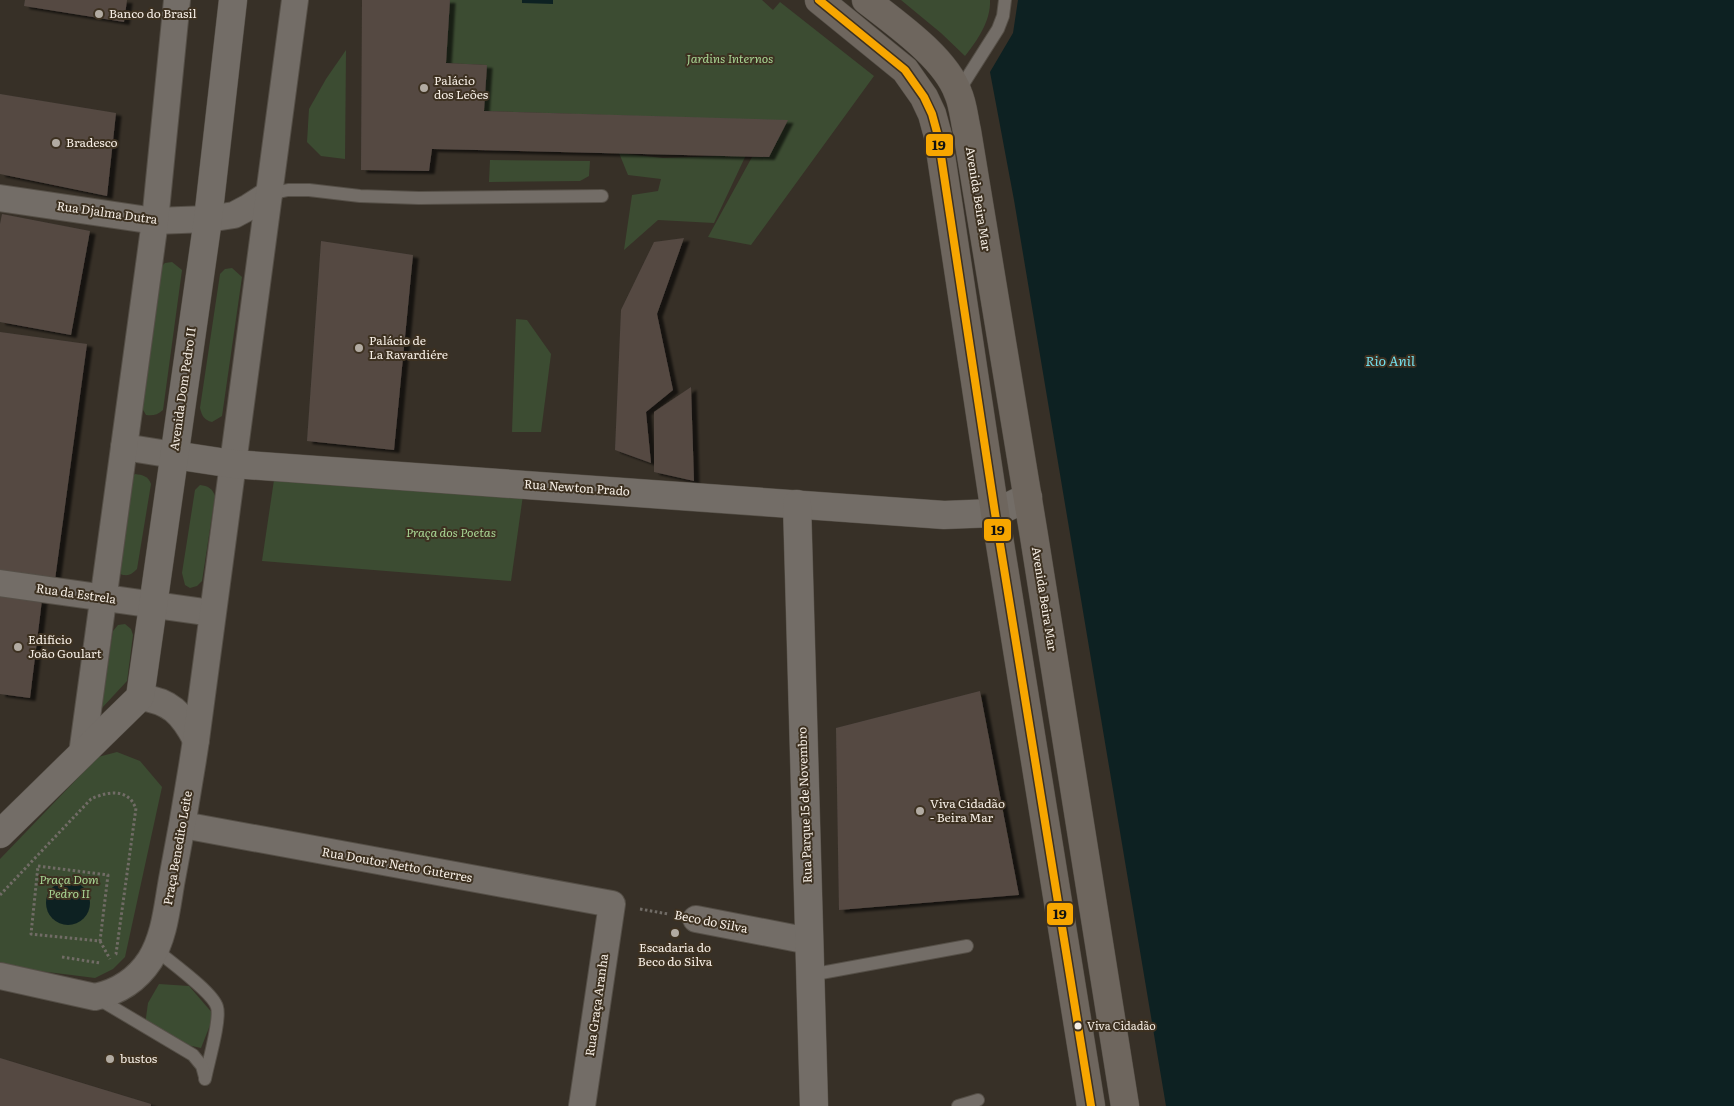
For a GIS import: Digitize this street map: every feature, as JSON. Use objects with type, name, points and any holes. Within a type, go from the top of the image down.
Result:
[{"type":"main road","points":[[819,0],[905,70],[924,97],[932,114],[941,156],[995,513],[1091,1106]]},
{"type":"main road","name":"Avenida Beira Mar","points":[[866,0],[917,41],[948,75],[958,92],[967,131],[1028,497],[1125,1106]]},
{"type":"street","points":[[82,754],[155,221],[177,0]]},
{"type":"street","name":"Avenida Dom Pedro II","points":[[140,697],[208,219],[234,0]]},
{"type":"street","points":[[196,740],[295,0]]},
{"type":"street","name":"Rua Djalma Dutra","points":[[0,198],[155,221],[208,219],[234,214],[269,194]]},
{"type":"street","name":"Rua Newton Prado","points":[[124,447],[233,464],[944,515],[995,513],[1028,497]]},
{"type":"street","name":"Rua Parque 15 de Novembro","points":[[797,504],[814,1106]]},
{"type":"street","name":"Rua da Estrela","points":[[0,583],[212,613]]},
{"type":"street","points":[[0,834],[140,697],[153,699],[173,708],[188,724],[196,740]]},
{"type":"street","name":"Praça Benedito Leite","points":[[95,997],[107,994],[132,980],[142,970],[155,949],[164,924],[183,825],[196,740]]},
{"type":"street","name":"Rua Doutor Netto Guterres","points":[[183,825],[612,904]]},
{"type":"street","name":"Rua Graça Aranha","points":[[582,1106],[612,904]]},
{"type":"street","name":"Beco do Silva","points":[[696,919],[810,940]]},
{"type":"street","points":[[0,976],[95,997]]},
{"type":"lane","points":[[958,92],[998,29],[1003,16],[1005,0]]},
{"type":"lane","points":[[269,194],[288,190],[309,190],[360,196],[419,198],[602,196]]},
{"type":"lane","points":[[810,975],[968,946]]},
{"type":"lane","points":[[95,997],[193,1055],[202,1066],[205,1079],[217,1023],[218,1008],[214,1000],[206,992],[155,949]]},
{"type":"lane","points":[[958,1106],[978,1100]]},
{"type":"path","points":[[0,896],[91,799],[101,794],[116,793],[129,797],[136,808],[116,954],[99,964],[54,956]]},
{"type":"path","points":[[100,941],[31,934],[38,866],[108,875],[100,941],[110,959]]},
{"type":"path","name":"Beco do Silva","points":[[612,904],[696,919]]},
{"type":"green space","name":"Jardins Internos","points":[[450,0],[762,0],[773,10],[780,2],[874,76],[751,245],[708,237],[752,157],[769,157],[787,121],[484,111],[487,65],[446,63]]},
{"type":"green space","points":[[901,0],[990,0],[990,7],[983,30],[965,56],[941,33]]},
{"type":"green space","points":[[346,50],[345,159],[321,156],[307,142],[309,109],[326,79]]},
{"type":"green space","points":[[619,153],[663,158],[746,155],[714,223],[658,220],[624,250],[632,195],[658,191],[661,179],[628,175]]},
{"type":"green space","points":[[490,160],[590,161],[589,176],[580,181],[489,182]]},
{"type":"green space","points":[[172,262],[182,270],[163,410],[155,415],[146,415],[142,408],[160,268],[165,263]]},
{"type":"green space","points":[[232,268],[242,277],[222,416],[212,422],[204,417],[200,408],[220,274],[225,269]]},
{"type":"green space","points":[[516,319],[527,320],[551,354],[541,432],[512,432]]},
{"type":"green space","points":[[135,474],[145,476],[151,484],[137,569],[132,574],[125,575],[120,574],[118,568],[131,478]]},
{"type":"green space","name":"Praça dos Poetas","points":[[274,480],[523,495],[511,581],[262,561]]},
{"type":"green space","points":[[200,485],[209,488],[215,496],[202,581],[197,586],[190,588],[185,585],[182,573],[195,490]]},
{"type":"green space","points":[[125,624],[131,629],[133,635],[127,681],[101,709],[113,631],[118,625]]},
{"type":"green space","name":"Praça Dom Pedro II","points":[[117,752],[140,761],[162,787],[125,957],[113,969],[95,978],[0,966],[0,859],[98,757]]},
{"type":"green space","points":[[159,984],[189,986],[214,1015],[201,1048],[169,1041],[145,1025],[148,1003]]},
{"type":"water","points":[[522,0],[553,0],[553,4],[522,3]]},
{"type":"water","name":"Rio Anil","points":[[1018,0],[1734,0],[1734,1106],[1166,1106],[1014,200],[990,72],[1013,33]]},
{"type":"water","points":[[64,881],[72,881],[84,887],[90,903],[84,919],[72,925],[64,925],[52,919],[46,907],[46,899],[52,887]]},
{"type":"building","name":"Banco do Brasil","points":[[25,0],[127,0],[124,22],[24,6]]},
{"type":"building","name":"Palácio dos Leões","points":[[362,0],[450,0],[446,63],[487,65],[484,111],[788,120],[769,157],[432,149],[429,171],[361,170]]},
{"type":"building","name":"Bradesco","points":[[0,94],[116,113],[107,196],[0,174]]},
{"type":"building","points":[[2,214],[90,231],[71,335],[0,322],[0,224]]},
{"type":"building","points":[[684,238],[657,314],[673,390],[646,412],[651,463],[615,450],[621,310],[654,242]]},
{"type":"building","name":"Palácio de La Ravardiére","points":[[321,241],[413,255],[394,450],[307,441]]},
{"type":"building","points":[[0,332],[87,344],[54,587],[0,578]]},
{"type":"building","points":[[691,387],[694,481],[654,472],[654,412]]},
{"type":"building","name":"Edifício João Goulart","points":[[0,595],[42,600],[30,698],[0,694]]},
{"type":"building","name":"Viva Cidadão - Beira Mar","points":[[980,691],[1019,895],[839,910],[836,728]]},
{"type":"building","points":[[0,1058],[151,1104],[151,1106],[0,1106]]},
{"type":"transit line","name":"19","points":[[819,0],[905,70],[924,97],[932,114],[938,136],[995,513],[1091,1106]]},
{"type":"place","name":"Banco do Brasil","points":[[99,14]]},
{"type":"place","name":"Palácio dos Leões","points":[[424,88]]},
{"type":"place","name":"Bradesco","points":[[56,143]]},
{"type":"place","name":"Palácio de La Ravardiére","points":[[359,348]]},
{"type":"place","name":"Edifício João Goulart","points":[[18,647]]},
{"type":"place","name":"Viva Cidadão - Beira Mar","points":[[920,811]]},
{"type":"place","name":"Escadaria do Beco do Silva","points":[[675,933]]},
{"type":"place","name":"Viva Cidadão","points":[[1078,1026]]},
{"type":"place","name":"bustos","points":[[110,1059]]}]
